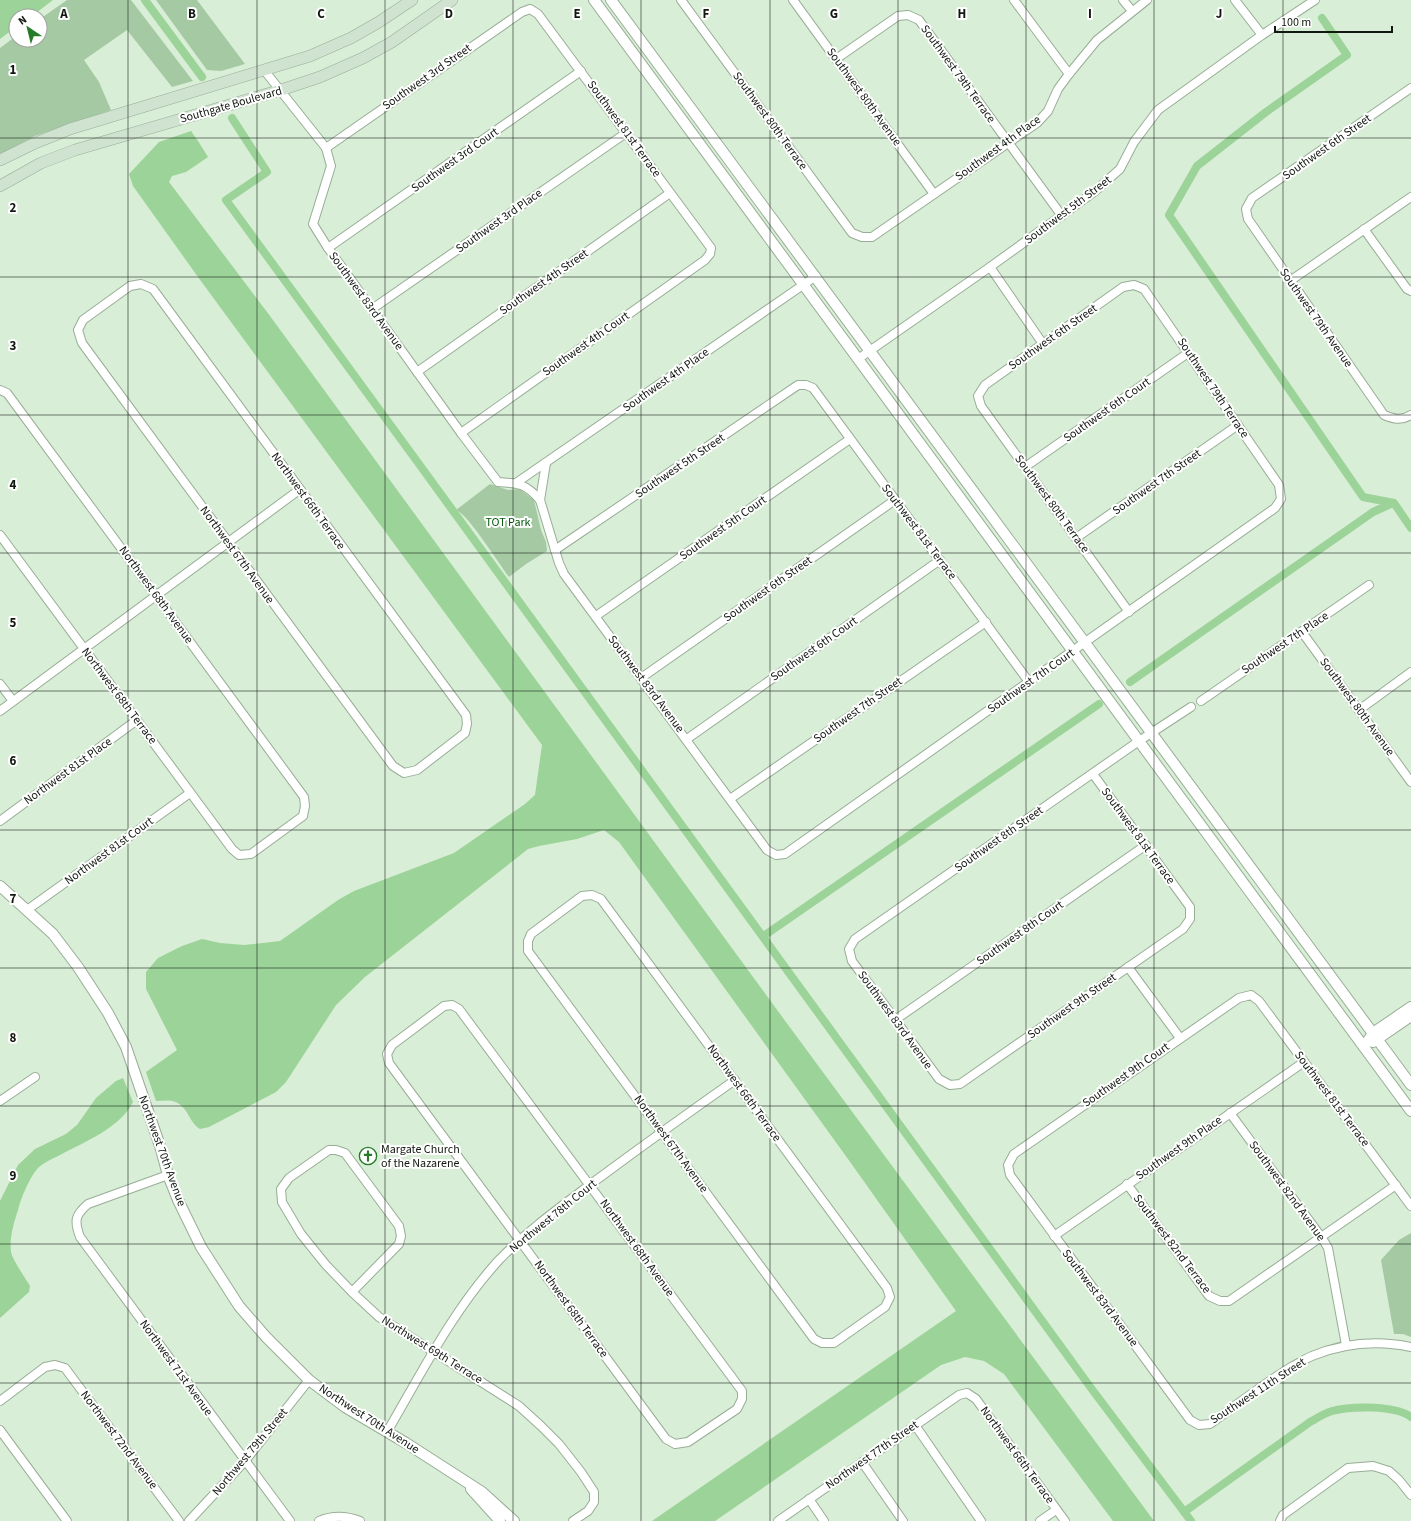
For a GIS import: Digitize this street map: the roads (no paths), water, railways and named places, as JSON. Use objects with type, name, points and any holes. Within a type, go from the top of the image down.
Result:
[{"type":"main road","name":"Southgate Boulevard","points":[[0,160],[33,144],[70,129],[310,56],[351,38],[379,22],[412,0]]},
{"type":"main road","name":"Southgate Boulevard","points":[[0,186],[41,163],[75,150],[281,90],[320,77],[363,58],[392,42],[452,0]]},
{"type":"street","points":[[594,0],[1411,1111]]},
{"type":"street","points":[[611,0],[816,276],[1411,1085]]},
{"type":"street","name":"Southwest 80th Terrace","points":[[681,0],[852,233],[862,237]]},
{"type":"street","name":"Southwest 80th Avenue","points":[[793,0],[934,194]]},
{"type":"street","points":[[1014,0],[1069,74]]},
{"type":"street","points":[[1123,0],[1132,12]]},
{"type":"street","name":"Southwest 4th Place","points":[[862,237],[872,237],[1036,122],[1048,110],[1058,89],[1097,40],[1147,0]]},
{"type":"street","points":[[1235,0],[1262,35]]},
{"type":"street","name":"Southwest 5th Street","points":[[858,359],[1094,192],[1120,169],[1134,142],[1158,110],[1262,35],[1315,0]]},
{"type":"street","name":"Southwest 81st Terrace","points":[[530,9],[538,14],[626,132],[711,248],[710,254]]},
{"type":"street","name":"Southwest 3rd Street","points":[[326,148],[522,12],[530,9]]},
{"type":"street","name":"Southwest 79th Terrace","points":[[836,59],[898,16],[908,15],[919,20],[1062,216]]},
{"type":"street","name":"Southwest 83rd Avenue","points":[[264,70],[326,148],[331,166],[313,224],[328,248],[498,482],[516,483],[530,489],[540,500],[564,574],[640,678],[687,739],[767,850],[776,855]]},
{"type":"street","name":"Southwest 3rd Court","points":[[328,248],[581,71]]},
{"type":"street","name":"Southwest 6th Street","points":[[1246,209],[1252,198],[1411,88]]},
{"type":"street","name":"Southwest 3rd Place","points":[[372,309],[626,132]]},
{"type":"street","name":"Southwest 4th Street","points":[[417,372],[670,193]]},
{"type":"street","points":[[1290,280],[1411,196]]},
{"type":"street","name":"Southwest 79th Avenue","points":[[1246,209],[1248,219],[1384,415],[1395,420],[1405,419],[1411,415]]},
{"type":"street","points":[[1364,230],[1407,289],[1411,291]]},
{"type":"street","name":"Southwest 4th Court","points":[[461,433],[699,265],[710,254]]},
{"type":"street","points":[[990,267],[1044,344]]},
{"type":"street","name":"Southwest 4th Place","points":[[516,483],[816,276]]},
{"type":"street","name":"Northwest 66th Terrace","points":[[78,330],[84,320],[130,286],[141,284],[153,289],[466,715],[467,724],[465,733],[417,770],[404,773]]},
{"type":"street","name":"Southwest 79th Terrace","points":[[1134,285],[1144,289],[1279,485],[1281,499]]},
{"type":"street","name":"Southwest 6th Street","points":[[978,396],[985,384],[1044,344],[1123,287],[1134,285]]},
{"type":"street","name":"Northwest 67th Avenue","points":[[78,330],[82,343],[392,766],[404,773]]},
{"type":"street","name":"Southwest 6th Court","points":[[1026,467],[1188,353]]},
{"type":"street","name":"Southwest 5th Street","points":[[555,550],[798,385],[806,385]]},
{"type":"street","name":"Southwest 81st Terrace","points":[[806,385],[813,388],[1029,682]]},
{"type":"street","name":"Northwest 68th Avenue","points":[[0,390],[8,393],[304,797],[305,806],[303,816],[251,854],[240,855]]},
{"type":"street","name":"Southwest 80th Terrace","points":[[978,396],[981,406],[1129,612]]},
{"type":"street","name":"Southwest 7th Street","points":[[1076,538],[1238,426]]},
{"type":"street","name":"Southwest 5th Court","points":[[596,616],[850,439]]},
{"type":"street","name":"Southwest 83rd Avenue","points":[[540,500],[546,463]]},
{"type":"street","points":[[0,711],[300,490]]},
{"type":"street","name":"Southwest 7th Court","points":[[776,855],[785,854],[1129,612],[1275,508],[1281,499]]},
{"type":"street","name":"Southwest 6th Street","points":[[640,678],[895,500]]},
{"type":"street","name":"Northwest 68th Terrace","points":[[0,535],[232,849],[240,855]]},
{"type":"street","name":"Southwest 6th Court","points":[[687,739],[940,560]]},
{"type":"street","name":"Southwest 7th Place","points":[[1201,701],[1369,585]]},
{"type":"street","name":"Southwest 7th Street","points":[[730,799],[986,622]]},
{"type":"street","name":"Southwest 80th Avenue","points":[[1302,632],[1411,781]]},
{"type":"street","points":[[1359,710],[1411,672]]},
{"type":"street","points":[[0,684],[13,701]]},
{"type":"street","points":[[1152,734],[1191,707]]},
{"type":"street","name":"Northwest 81st Place","points":[[0,821],[137,720]]},
{"type":"street","name":"Southwest 8th Street","points":[[849,949],[855,939],[1139,741],[1152,734]]},
{"type":"street","name":"Southwest 81st Terrace","points":[[1093,774],[1190,907],[1190,919]]},
{"type":"street","name":"Northwest 81st Court","points":[[27,910],[190,792]]},
{"type":"street","name":"Southwest 8th Court","points":[[895,1020],[1146,845]]},
{"type":"street","name":"Northwest 70th Avenue","points":[[0,886],[53,934],[78,967],[108,1013],[126,1047],[160,1146],[168,1175],[187,1221],[201,1247],[239,1306],[266,1337],[309,1380],[345,1407],[482,1492],[514,1521]]},
{"type":"street","name":"Northwest 66th Terrace","points":[[528,941],[532,934],[582,896],[592,895],[602,899],[888,1288],[890,1297],[885,1307],[834,1342],[822,1343]]},
{"type":"street","name":"Southwest 9th Street","points":[[950,1085],[960,1084],[1183,929],[1190,919]]},
{"type":"street","name":"Northwest 67th Avenue","points":[[528,941],[528,951],[814,1339],[822,1343]]},
{"type":"street","name":"Southwest 83rd Avenue","points":[[849,949],[852,961],[895,1020],[939,1079],[950,1085]]},
{"type":"street","points":[[1128,967],[1180,1038]]},
{"type":"street","name":"Southwest 81st Terrace","points":[[1251,995],[1259,1001],[1411,1206]]},
{"type":"street","name":"Southwest 9th Court","points":[[1008,1165],[1014,1154],[1239,998],[1251,995]]},
{"type":"street","name":"Northwest 68th Avenue","points":[[387,1054],[392,1045],[444,1006],[452,1005],[459,1009],[590,1185],[742,1391],[742,1399],[737,1409],[688,1442],[675,1444]]},
{"type":"street","points":[[1364,1047],[1411,1006]]},
{"type":"street","points":[[1375,1036],[1411,1016]]},
{"type":"street","name":"Northwest 68th Terrace","points":[[387,1054],[389,1063],[666,1439],[675,1444]]},
{"type":"street","name":"Southwest 9th Place","points":[[1054,1236],[1304,1062]]},
{"type":"street","points":[[0,1100],[35,1077]]},
{"type":"street","name":"Northwest 78th Court","points":[[387,1432],[434,1351],[471,1295],[499,1261],[520,1240],[548,1216],[662,1131],[735,1080]]},
{"type":"street","name":"Southwest 82nd Avenue","points":[[1230,1113],[1328,1248],[1346,1345]]},
{"type":"street","name":"Northwest 69th Terrace","points":[[352,1292],[399,1244],[401,1236],[399,1226],[345,1153],[336,1150],[329,1150],[289,1178],[281,1189],[282,1202],[301,1234],[326,1265],[352,1292],[379,1317],[518,1406],[559,1444],[581,1472],[594,1492],[594,1502],[588,1511],[573,1521]]},
{"type":"street","name":"Southwest 83rd Avenue","points":[[1008,1165],[1010,1175],[1054,1236],[1190,1420],[1199,1425]]},
{"type":"street","name":"Northwest 71st Avenue","points":[[168,1175],[88,1204],[80,1210],[76,1218],[76,1228],[80,1237],[290,1521]]},
{"type":"street","name":"Southwest 82nd Terrace","points":[[1127,1184],[1209,1296],[1220,1301],[1229,1301],[1322,1238]]},
{"type":"street","points":[[1322,1238],[1396,1185]]},
{"type":"street","name":"Southwest 11th Street","points":[[1199,1425],[1210,1424],[1280,1374],[1311,1356],[1346,1345],[1365,1342],[1397,1344],[1411,1347]]},
{"type":"street","name":"Northwest 72nd Avenue","points":[[0,1401],[45,1366],[55,1364],[65,1368],[179,1521]]},
{"type":"street","name":"Northwest 79th Street","points":[[189,1521],[245,1461],[309,1380]]},
{"type":"street","name":"Northwest 66th Terrace","points":[[967,1393],[976,1399],[1065,1521]]},
{"type":"street","name":"Northwest 77th Street","points":[[778,1521],[959,1395],[967,1393]]},
{"type":"street","points":[[915,1425],[981,1521]]},
{"type":"street","points":[[0,1430],[67,1521]]},
{"type":"street","points":[[862,1462],[903,1521]]},
{"type":"street","points":[[1280,1521],[1283,1515],[1348,1468],[1373,1466],[1389,1471],[1399,1480],[1411,1495]]},
{"type":"street","name":"Northwest 70th Avenue","points":[[463,1480],[500,1521]]},
{"type":"street","points":[[809,1499],[824,1521]]},
{"type":"street","points":[[1040,1521],[1056,1510]]},
{"type":"street","points":[[319,1521],[337,1517],[350,1517],[360,1521]]},
{"type":"waterway","points":[[145,0],[202,77]]},
{"type":"waterway","points":[[1322,18],[1347,55],[1266,112],[1197,166],[1169,215],[1363,497],[1394,503],[1411,528]]},
{"type":"waterway","points":[[232,118],[267,172],[226,200],[1091,1388],[1191,1521]]},
{"type":"waterway","points":[[1130,682],[1373,512],[1393,503]]},
{"type":"waterway","points":[[765,935],[1099,704]]},
{"type":"waterway","points":[[1184,1512],[1310,1422],[1327,1413],[1340,1409],[1373,1408],[1395,1410],[1411,1417]]},
{"type":"place","name":"Margate Church of the Nazarene","points":[[368,1156]]},
{"type":"park label","name":"TOT Park","points":[[508,522]]}]
